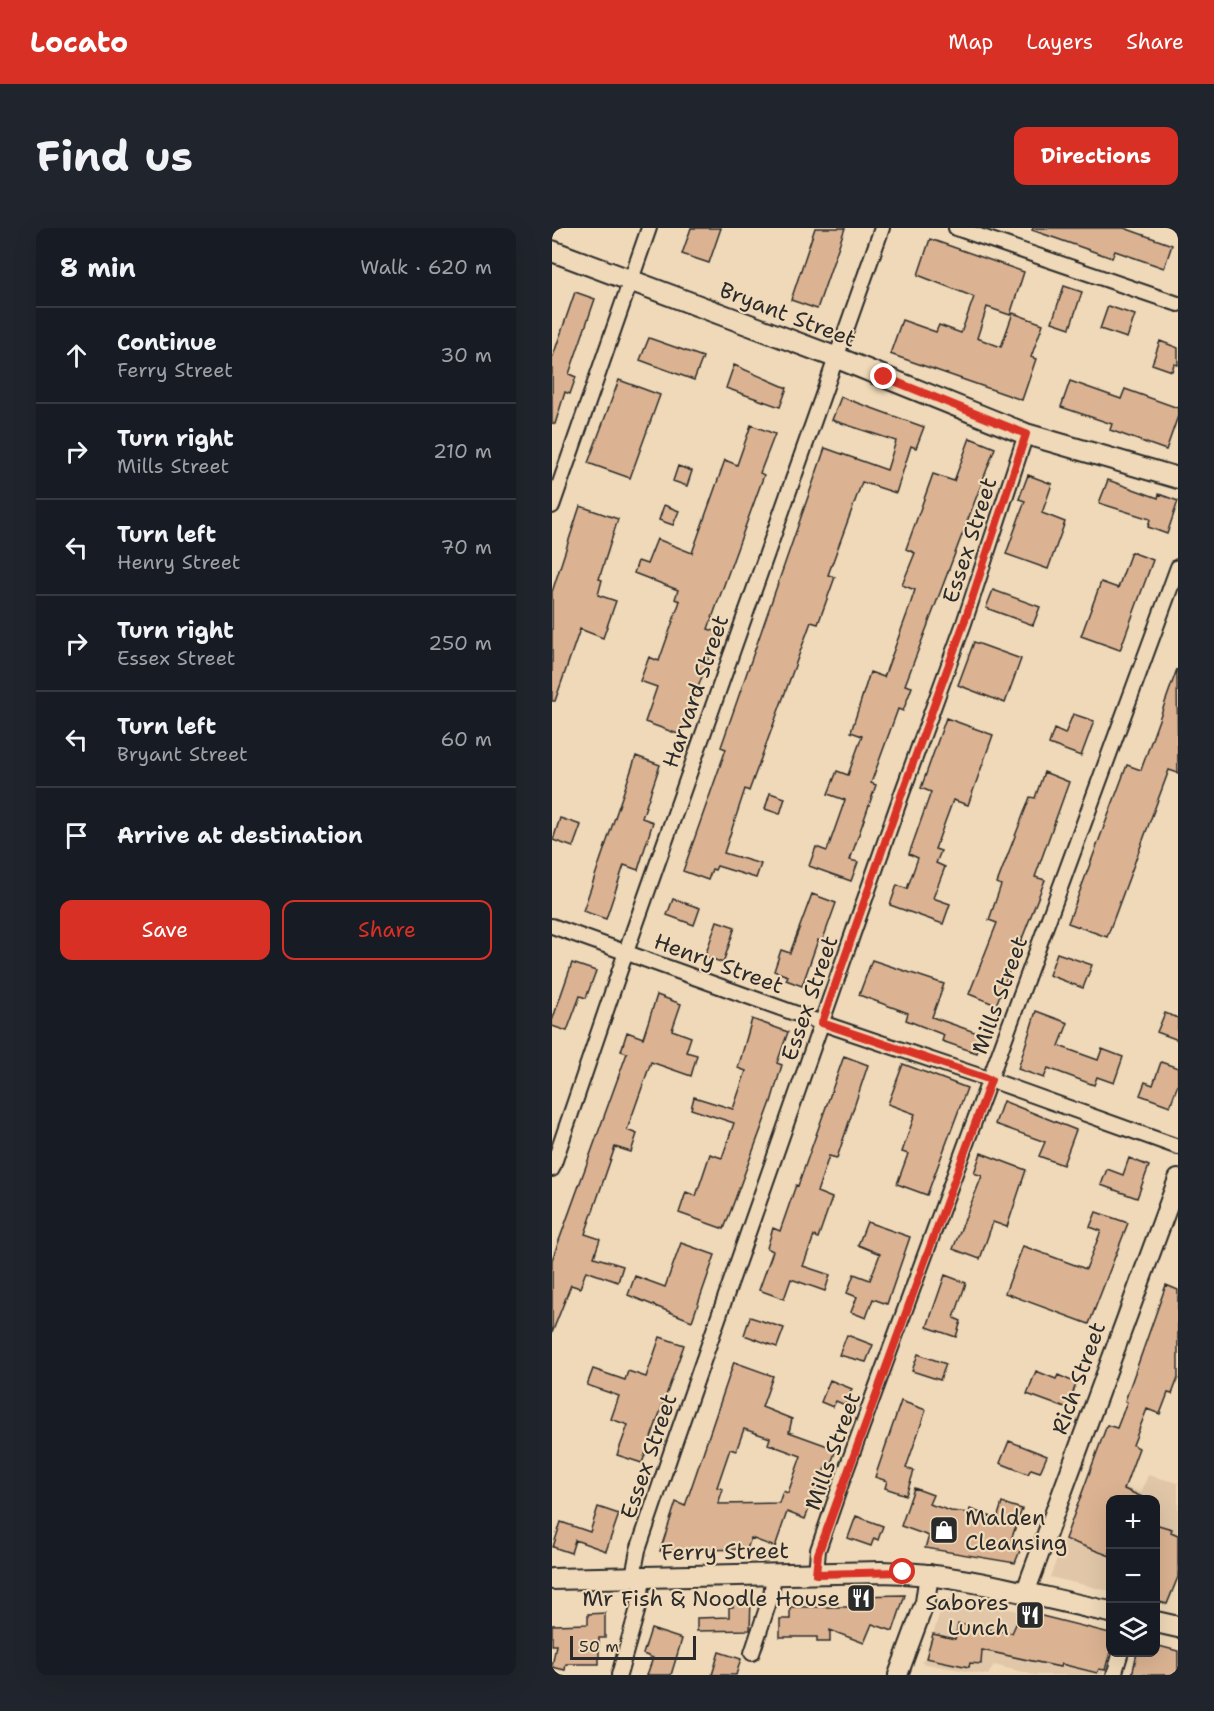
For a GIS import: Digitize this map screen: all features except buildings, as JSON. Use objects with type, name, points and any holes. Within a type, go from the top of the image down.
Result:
[{"type":"main road","name":"Bryant Street","points":[[552,250],[835,357],[1026,434],[1178,478]]},
{"type":"main road","name":"Ferry Street","points":[[552,1579],[774,1574],[929,1574],[987,1584],[1106,1611]]},
{"type":"street","points":[[552,506],[649,228]]},
{"type":"street","name":"Harvard Street","points":[[552,1169],[626,952],[882,228]]},
{"type":"street","points":[[956,228],[1178,304]]},
{"type":"street","name":"Essex Street","points":[[619,1675],[640,1601],[638,1550],[901,796],[964,623],[1026,434]]},
{"type":"street","name":"Mills Street","points":[[816,1574],[818,1550],[1178,567]]},
{"type":"street","name":"Henry Street","points":[[552,926],[1178,1147]]},
{"type":"street","name":"Rich Street","points":[[1025,1593],[1178,1179]]},
{"type":"street","points":[[752,1653],[771,1596],[774,1574]]},
{"type":"street","points":[[898,1675],[925,1602],[929,1574]]},
{"type":"street","points":[[1114,1675],[1120,1657]]},
{"type":"shaded area","points":[[1089,1473],[1141,1493],[1148,1475],[1178,1483],[1178,1576],[1168,1604],[1160,1602],[1160,1495],[1106,1495],[1106,1590],[1050,1577]]},
{"type":"shaded area","points":[[944,1599],[1014,1610],[1106,1632],[1106,1657],[1108,1657],[1103,1675],[1034,1675],[994,1665],[988,1675],[921,1663],[926,1657]]},
{"type":"place","name":"Malden Cleansing","points":[[944,1530]]},
{"type":"place","name":"Mr Fish & Noodle House","points":[[861,1598]]},
{"type":"place","name":"Sabores Lunch","points":[[1030,1615]]},
{"type":"route","points":[[884,377],[1026,434],[964,623],[822,1023],[991,1080],[819,1547],[816,1574],[903,1572]]}]
